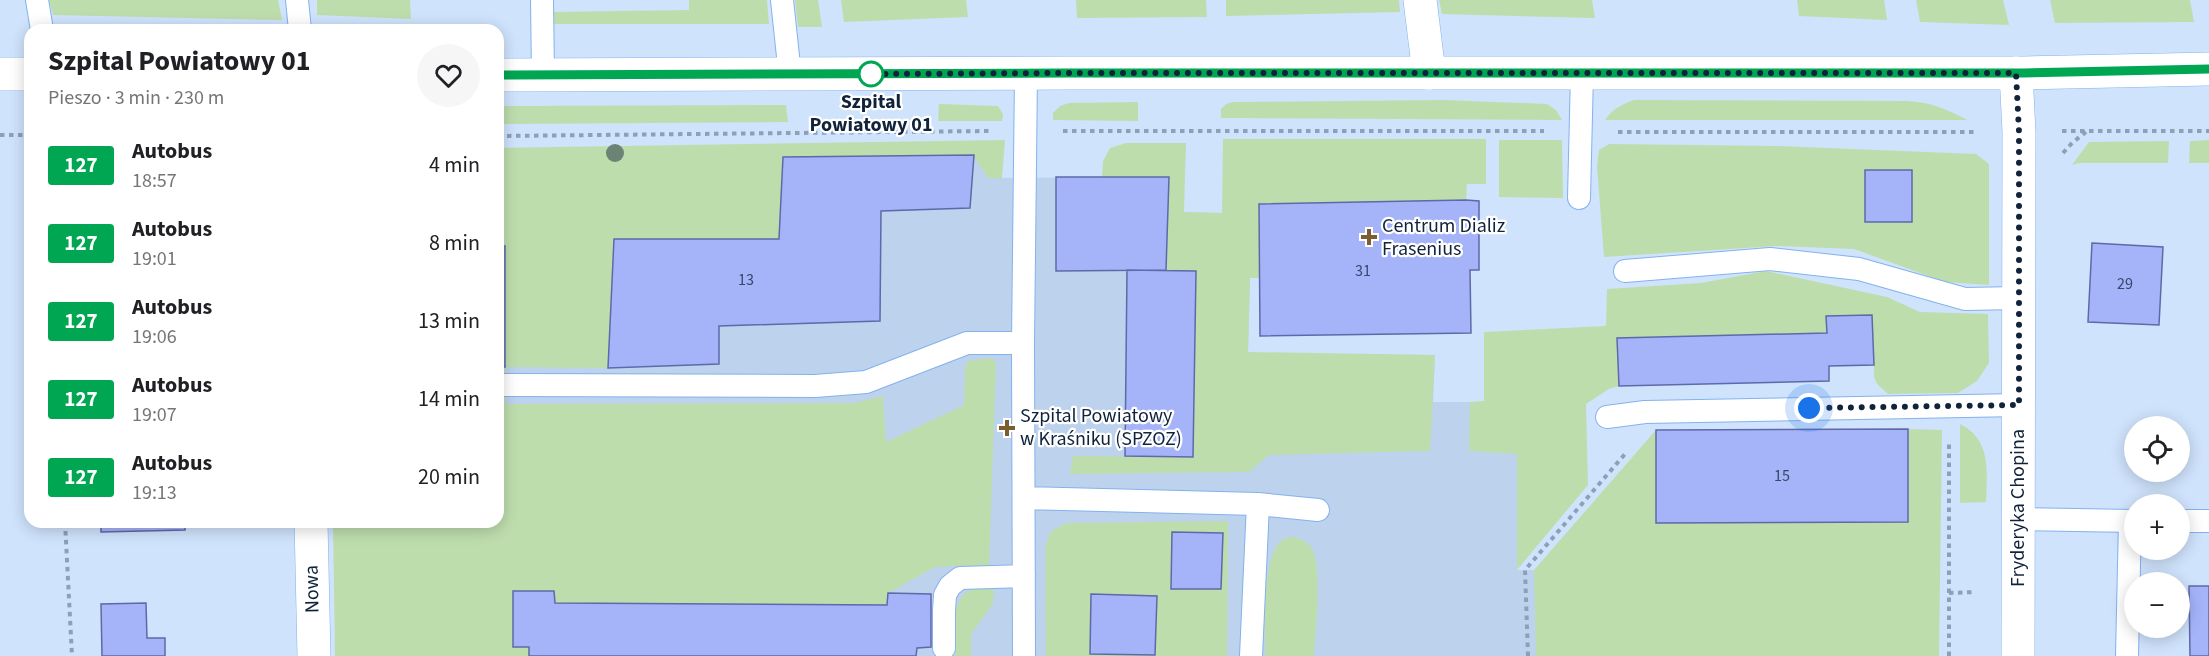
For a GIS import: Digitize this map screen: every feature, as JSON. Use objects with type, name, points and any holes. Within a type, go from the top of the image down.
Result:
[{"type":"street","points":[[1420,0],[1429,73]]},
{"type":"street","points":[[504,75],[2016,73],[2209,69]]},
{"type":"street","name":"Fryderyka Chopina","points":[[2016,73],[2019,132],[2018,656]]},
{"type":"street","points":[[0,74],[24,74]]},
{"type":"street","name":"Nowa","points":[[311,528],[314,656]]},
{"type":"lane","points":[[37,0],[41,24]]},
{"type":"lane","points":[[297,0],[299,24]]},
{"type":"lane","points":[[542,0],[543,75]]},
{"type":"lane","points":[[782,0],[790,75]]},
{"type":"lane","points":[[1024,656],[1023,343],[1026,73]]},
{"type":"lane","points":[[1579,198],[1582,73]]},
{"type":"lane","points":[[1625,271],[1770,259],[1859,269],[1923,289],[1965,299],[2018,298]]},
{"type":"lane","points":[[506,386],[815,386],[866,382],[967,343],[1023,343]]},
{"type":"lane","points":[[1607,417],[1645,412],[2019,405]]},
{"type":"lane","points":[[1024,498],[1258,504],[1318,510]]},
{"type":"lane","points":[[1251,656],[1258,504]]},
{"type":"lane","points":[[2018,519],[2124,520]]},
{"type":"lane","points":[[2190,521],[2209,521]]},
{"type":"lane","points":[[2127,656],[2131,560]]},
{"type":"lane","points":[[944,648],[945,595],[950,586],[960,578],[1023,576]]},
{"type":"path","points":[[504,136],[1026,131],[1973,132]]},
{"type":"path","points":[[2067,131],[2209,131]]},
{"type":"path","points":[[0,135],[24,135]]},
{"type":"path","points":[[1949,656],[1950,405]]},
{"type":"path","points":[[1528,656],[1525,570],[1626,453]]},
{"type":"path","points":[[65,528],[72,656]]},
{"type":"shaded area","name":"Szpital Powiatowy w Kraśniku (SPZOZ)","points":[[974,155],[988,178],[1169,177],[1168,212],[1222,213],[1260,278],[1250,278],[1248,353],[1435,355],[1433,402],[1517,402],[1517,570],[1939,565],[1939,656],[370,656],[492,528],[504,528],[504,164]]},
{"type":"green space","points":[[49,0],[278,0],[282,20],[53,15]]},
{"type":"green space","points":[[317,0],[410,0],[411,19],[317,15]]},
{"type":"green space","points":[[689,0],[767,0],[769,24],[554,24],[553,12],[689,10]]},
{"type":"green space","points":[[795,0],[818,0],[822,27],[798,27]]},
{"type":"green space","points":[[841,0],[966,0],[968,17],[844,22]]},
{"type":"green space","points":[[1076,0],[1206,0],[1207,17],[1077,18]]},
{"type":"green space","points":[[1226,0],[1399,0],[1400,12],[1226,16]]},
{"type":"green space","points":[[1439,0],[1592,0],[1595,18],[1442,14]]},
{"type":"green space","points":[[1797,0],[1884,0],[1887,20],[1799,16]]},
{"type":"green space","points":[[1916,0],[2003,0],[2009,25],[1920,22]]},
{"type":"green space","points":[[2050,0],[2190,0],[2194,22],[2055,23]]},
{"type":"green space","points":[[1444,100],[1547,104],[1556,110],[1562,120],[1221,118],[1221,109],[1233,102]]},
{"type":"green space","points":[[1634,100],[1907,101],[1938,107],[1967,120],[1605,120],[1617,108]]},
{"type":"green space","points":[[1138,102],[1138,121],[1053,120],[1053,113],[1060,106],[1069,103]]},
{"type":"green space","points":[[939,104],[998,106],[1003,114],[1002,121],[938,121]]},
{"type":"green space","points":[[786,105],[788,122],[504,124],[504,106]]},
{"type":"green space","points":[[1223,139],[1486,139],[1486,184],[1467,184],[1466,200],[1259,204],[1260,278],[1250,278],[1248,352],[1435,355],[1430,451],[1269,455],[1249,472],[1070,474],[1073,456],[1193,457],[1196,271],[1166,270],[1169,177],[1102,177],[1103,161],[1110,148],[1126,143],[1186,143],[1184,212],[1222,213]]},
{"type":"green space","points":[[1005,140],[1002,178],[988,178],[973,155],[783,157],[779,239],[614,239],[608,368],[505,367],[506,404],[854,403],[883,396],[886,442],[964,405],[965,369],[968,361],[990,358],[996,362],[989,565],[935,567],[888,593],[887,605],[555,603],[553,591],[514,591],[513,647],[529,647],[529,656],[335,656],[333,528],[504,528],[504,148]]},
{"type":"green space","points":[[1499,140],[1562,140],[1563,198],[1499,197]]},
{"type":"green space","points":[[2209,140],[2209,163],[2189,163],[2190,141]]},
{"type":"green space","points":[[2169,141],[2168,163],[2079,163],[2072,165],[2089,142]]},
{"type":"green space","points":[[1609,144],[1777,146],[1976,154],[1989,164],[1989,285],[1945,282],[1854,249],[1777,246],[1604,257],[1597,166],[1599,150]]},
{"type":"green space","points":[[1766,271],[1887,297],[1920,312],[1988,314],[1989,363],[1977,381],[1958,393],[1888,394],[1877,384],[1874,377],[1872,315],[1826,316],[1827,333],[1618,338],[1619,386],[1609,389],[1586,404],[1588,485],[1517,570],[1517,454],[1469,451],[1470,402],[1484,401],[1484,332],[1606,326],[1607,289],[1701,283]]},
{"type":"green space","points":[[1960,424],[1978,439],[1983,448],[1987,468],[1986,502],[1960,503]]},
{"type":"green space","points":[[1908,429],[1942,430],[1939,656],[1536,656],[1534,570],[1656,430],[1656,523],[1908,522]]},
{"type":"green space","points":[[1228,521],[1227,656],[1046,656],[1045,548],[1050,532],[1066,523]]},
{"type":"green space","points":[[1294,537],[1309,544],[1315,559],[1318,585],[1314,656],[1265,656],[1266,593],[1271,560],[1276,547],[1284,539]]},
{"type":"green space","points":[[994,587],[993,604],[971,634],[971,656],[955,656],[954,629],[959,602],[970,590]]},
{"type":"building","points":[[974,155],[970,208],[881,211],[880,321],[719,326],[719,364],[608,368],[614,239],[779,239],[783,157]]},
{"type":"building","points":[[1865,170],[1912,170],[1912,222],[1865,222]]},
{"type":"building","points":[[1056,177],[1169,177],[1166,270],[1056,271]]},
{"type":"building","name":"Centrum Dializ Frasenius","points":[[1479,201],[1479,270],[1470,270],[1471,333],[1260,336],[1259,204]]},
{"type":"building","points":[[2092,243],[2163,247],[2159,325],[2088,322]]},
{"type":"building","points":[[504,246],[505,246],[504,367]]},
{"type":"building","points":[[1127,270],[1196,271],[1193,457],[1125,456]]},
{"type":"building","points":[[1872,315],[1874,365],[1829,366],[1829,381],[1619,386],[1617,338],[1827,333],[1826,316]]},
{"type":"building","points":[[1908,429],[1908,522],[1656,523],[1656,430]]},
{"type":"building","points":[[101,528],[185,528],[185,530],[101,532]]},
{"type":"building","points":[[1172,532],[1223,533],[1221,589],[1171,589]]},
{"type":"building","points":[[2190,586],[2209,586],[2209,656],[2190,656]]},
{"type":"building","points":[[513,591],[554,591],[555,603],[887,605],[888,593],[931,594],[931,647],[917,648],[916,656],[529,656],[529,647],[513,647]]},
{"type":"building","points":[[1091,594],[1157,596],[1155,655],[1090,654]]},
{"type":"building","points":[[146,603],[147,638],[165,638],[165,656],[102,656],[101,604]]},
{"type":"bus line","name":"127","points":[[504,75],[2024,73],[2209,69]]},
{"type":"place","name":"Szpital Powiatowy 01","points":[[871,74]]},
{"type":"place","name":"Centrum Dializ Frasenius","points":[[1369,237]]},
{"type":"place","name":"Szpital Powiatowy w Kraśniku (SPZOZ)","points":[[1007,428]]},
{"type":"route","points":[[871,74],[862,74],[2016,73],[2019,132],[2019,405],[1809,408]]}]
